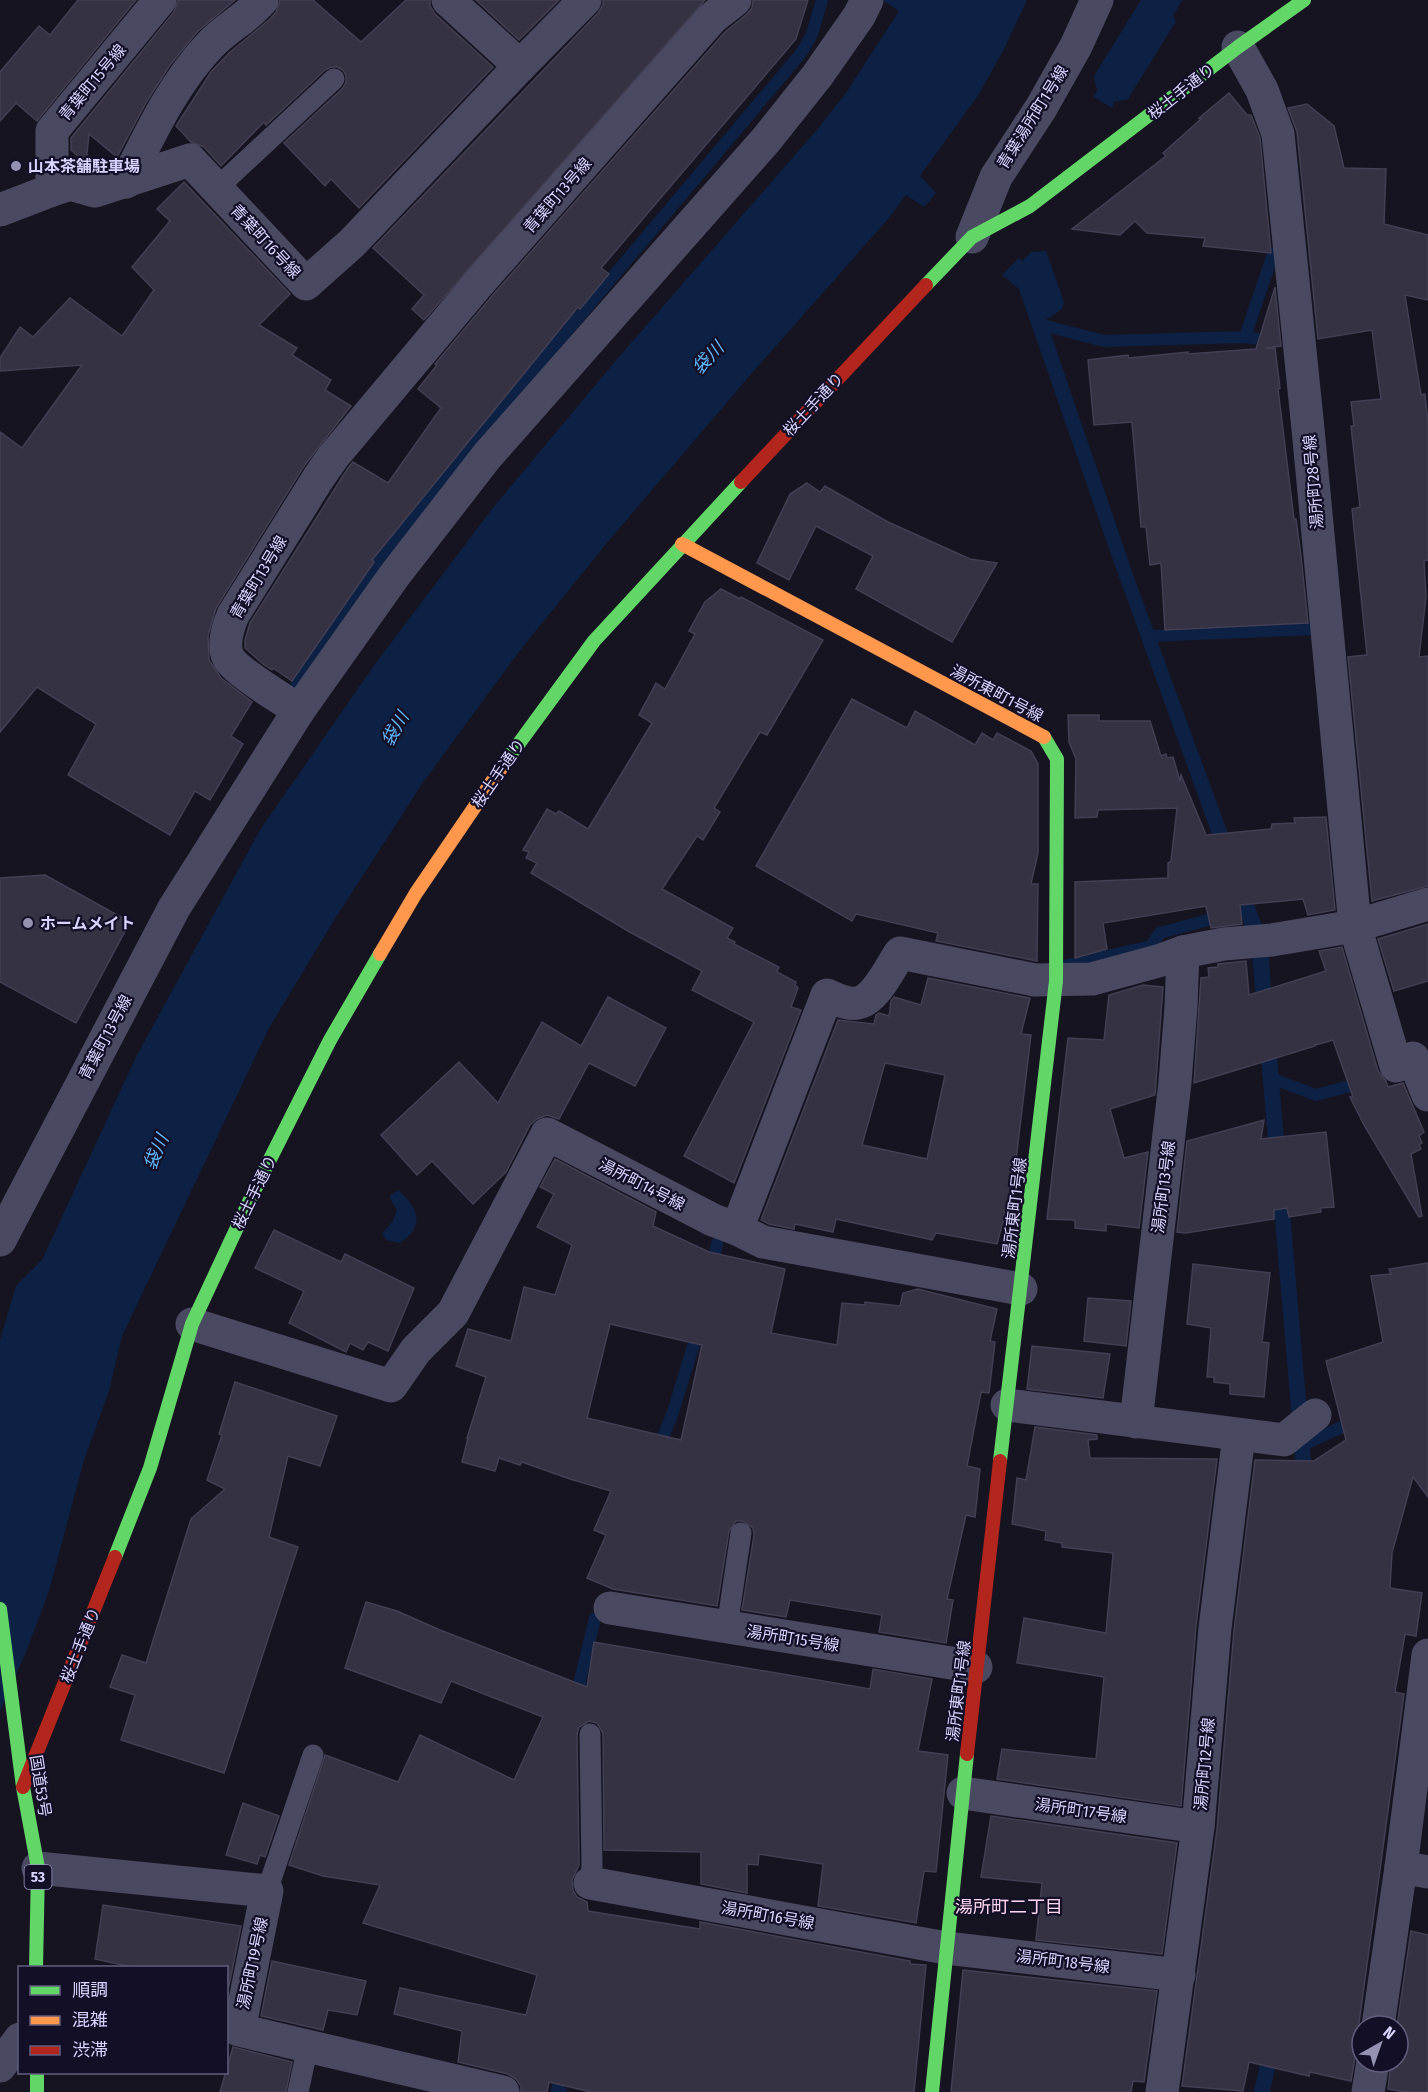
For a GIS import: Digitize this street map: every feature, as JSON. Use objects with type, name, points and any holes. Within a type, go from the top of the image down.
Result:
[{"type":"main road","name":"桜土手通り","points":[[23,1787],[150,1468],[192,1324],[255,1189],[330,1040],[416,892],[509,756],[594,641],[682,544],[972,237],[1030,206],[1238,47],[1304,0]]},
{"type":"main road","name":"湯所東町1号線","points":[[682,544],[1044,737],[1057,759],[1056,981],[976,1667],[932,2092]]},
{"type":"main road","name":"国道53号","points":[[0,1610],[23,1787],[38,1868],[36,1966]]},
{"type":"main road","points":[[37,2074],[38,2092]]},
{"type":"street","name":"青葉町15号線","points":[[52,190],[52,131],[160,0]]},
{"type":"street","points":[[126,182],[158,118],[185,76],[211,44],[256,8],[262,0]]},
{"type":"street","points":[[448,0],[520,66],[585,0]]},
{"type":"street","points":[[299,710],[394,576],[487,456],[766,140],[817,76],[867,0]]},
{"type":"street","name":"青葉湯所町1号線","points":[[972,237],[996,177],[1076,46],[1097,0]]},
{"type":"street","name":"青葉町13号線","points":[[0,1240],[174,908],[299,710],[242,671],[229,659],[226,644],[233,615],[333,457],[712,6]]},
{"type":"street","name":"湯所町28号線","points":[[1238,47],[1262,90],[1278,134],[1355,926],[1396,1066],[1413,1058],[1428,1095]]},
{"type":"street","name":"青葉町16号線","points":[[52,190],[70,184],[95,191],[190,160],[306,284],[352,243],[520,66]]},
{"type":"street","points":[[0,210],[52,190]]},
{"type":"street","points":[[1021,1289],[763,1242],[736,1229],[827,995],[843,1002],[860,1003],[876,991],[900,953],[1035,980],[1092,979],[1158,961],[1182,951],[1355,926],[1428,904]]},
{"type":"street","name":"湯所町13号線","points":[[1136,1422],[1175,1082],[1181,1006],[1182,951]]},
{"type":"street","name":"湯所町14号線","points":[[192,1324],[391,1386],[416,1350],[453,1313],[547,1134],[713,1220],[736,1229]]},
{"type":"street","points":[[1007,1405],[1284,1440],[1315,1415]]},
{"type":"street","name":"湯所町12号線","points":[[1162,2092],[1198,1827],[1215,1628],[1239,1435]]},
{"type":"street","name":"湯所町15号線","points":[[610,1608],[976,1667]]},
{"type":"street","points":[[1381,2014],[1415,1869],[1428,1655]]},
{"type":"street","name":"湯所町17号線","points":[[963,1793],[1198,1827]]},
{"type":"street","points":[[38,1868],[267,1891]]},
{"type":"street","name":"湯所町16号線","points":[[590,1883],[946,1948]]},
{"type":"street","name":"湯所町19号線","points":[[267,1891],[239,2030],[503,2092]]},
{"type":"street","name":"湯所町18号線","points":[[946,1948],[1179,1975]]},
{"type":"street","points":[[0,2066],[18,2042]]},
{"type":"street","points":[[1368,2092],[1371,2074]]},
{"type":"lane","points":[[217,188],[334,79]]},
{"type":"lane","points":[[727,1627],[741,1533]]},
{"type":"lane","points":[[590,1734],[592,1866],[590,1883]]},
{"type":"lane","points":[[267,1891],[313,1755]]},
{"type":"lane","points":[[298,2092],[308,2046]]},
{"type":"water","name":"袋川","points":[[884,0],[1027,0],[1004,49],[979,94],[920,176],[936,193],[924,207],[906,195],[888,219],[611,538],[521,649],[424,781],[336,917],[269,1028],[122,1336],[109,1391],[84,1460],[49,1591],[0,1711],[0,1340],[16,1286],[42,1260],[136,1057],[260,830],[375,664],[492,509],[618,358],[815,132],[846,93],[899,11]]},
{"type":"water","points":[[1141,0],[1182,0],[1173,16],[1176,21],[1128,99],[1114,102],[1112,108],[1094,97],[1097,91],[1094,76]]},
{"type":"water","points":[[1046,251],[1064,302],[1062,309],[1046,320],[1136,583],[1262,926],[1268,950],[1312,1472],[1299,1960],[1270,2092],[1254,2092],[1277,1987],[1307,1594],[1252,953],[1244,923],[1113,560],[1019,289],[1002,275],[1019,258],[1022,261],[1031,252]]},
{"type":"water","points":[[398,1190],[410,1203],[416,1217],[413,1230],[400,1243],[386,1240],[382,1234],[393,1221],[397,1210],[390,1196]]},
{"type":"building","points":[[78,0],[136,0],[37,121],[16,103],[0,121],[0,72],[39,26],[50,35]]},
{"type":"building","points":[[178,0],[235,0],[197,32],[170,65],[147,101],[117,157],[89,134],[86,163],[71,150],[71,138],[174,12]]},
{"type":"building","points":[[280,0],[313,0],[361,42],[406,0],[430,0],[430,6],[435,14],[493,67],[359,208],[331,179],[325,186],[284,143],[343,88],[346,76],[343,70],[337,67],[325,70],[266,125],[264,122],[221,166],[204,147],[191,142],[176,126],[211,72],[229,53],[270,19],[276,12]]},
{"type":"building","points":[[476,0],[559,0],[519,40]]},
{"type":"building","points":[[603,0],[705,0],[424,320],[412,309],[424,295],[373,248],[598,13]]},
{"type":"building","points":[[753,0],[808,0],[796,39],[601,268],[609,274],[580,309],[578,307],[372,560],[374,562],[292,681],[263,664],[245,648],[250,623],[348,468],[353,462],[388,483],[441,408],[418,389],[437,365],[435,364],[492,296],[725,32],[747,14],[752,8]]},
{"type":"building","points":[[1229,93],[1247,115],[1251,115],[1260,138],[1271,253],[1203,246],[1205,238],[1147,233],[1135,221],[1120,235],[1072,229],[1166,156],[1163,153]]},
{"type":"building","points":[[1307,104],[1334,126],[1344,168],[1386,169],[1384,224],[1428,235],[1428,300],[1405,295],[1421,395],[1425,394],[1428,424],[1428,560],[1424,561],[1426,597],[1419,657],[1428,656],[1428,886],[1372,901],[1348,657],[1367,655],[1352,509],[1360,507],[1351,426],[1354,426],[1351,402],[1381,399],[1372,330],[1318,339],[1297,132],[1288,108]]},
{"type":"building","points":[[184,182],[290,294],[259,325],[297,348],[292,355],[331,380],[325,390],[351,406],[304,466],[216,608],[208,636],[209,660],[221,678],[252,702],[231,736],[243,744],[210,800],[195,791],[170,835],[68,775],[96,724],[37,687],[0,732],[0,432],[22,448],[82,365],[0,371],[0,358],[20,327],[33,337],[70,298],[122,336],[154,290],[132,267],[170,221],[157,209]]},
{"type":"building","points":[[1275,287],[1281,346],[1266,348],[1275,348],[1280,388],[1278,389],[1308,623],[1165,630],[1161,563],[1150,565],[1146,527],[1141,527],[1132,422],[1094,425],[1088,360],[1128,355],[1129,358],[1188,352],[1188,354],[1256,349]]},
{"type":"building","points":[[807,483],[820,492],[825,486],[888,522],[970,559],[997,563],[952,642],[856,589],[873,556],[816,526],[789,580],[757,563],[790,494]]},
{"type":"building","points":[[721,589],[823,640],[767,735],[760,732],[714,808],[720,812],[703,840],[697,836],[662,889],[733,928],[727,938],[735,942],[734,944],[779,967],[777,972],[796,982],[795,985],[798,988],[791,1007],[801,1010],[734,1183],[684,1156],[754,1022],[692,990],[702,971],[628,931],[531,873],[537,863],[526,858],[529,852],[523,850],[547,809],[556,814],[559,811],[588,829],[652,723],[639,715],[656,683],[665,689],[695,634],[689,631],[705,602]]},
{"type":"building","points":[[852,699],[907,728],[915,711],[975,745],[982,733],[993,740],[997,733],[1031,751],[1038,764],[1038,853],[1031,884],[1038,884],[1037,961],[936,941],[938,933],[856,914],[852,921],[756,866]]},
{"type":"building","points":[[1068,715],[1099,715],[1099,721],[1150,721],[1161,756],[1166,754],[1167,758],[1173,757],[1180,781],[1181,775],[1206,835],[1271,829],[1272,824],[1295,823],[1294,818],[1326,817],[1335,910],[1308,915],[1303,899],[1240,905],[1242,924],[1211,928],[1206,906],[1103,923],[1107,949],[1075,958],[1075,882],[1168,878],[1168,863],[1171,861],[1177,808],[1098,810],[1097,817],[1075,818],[1076,759],[1069,742]]},
{"type":"building","points":[[45,875],[130,922],[76,1023],[0,982],[0,878]]},
{"type":"building","points":[[1428,924],[1428,981],[1394,991],[1378,939]]},
{"type":"building","points":[[1342,947],[1378,1071],[1388,1087],[1403,1083],[1424,1132],[1419,1136],[1422,1143],[1419,1145],[1421,1149],[1411,1154],[1422,1216],[1419,1217],[1364,1125],[1350,1097],[1353,1097],[1333,1040],[1194,1083],[1201,978],[1209,977],[1208,968],[1218,967],[1218,964],[1246,961],[1249,995],[1326,971],[1319,951]]},
{"type":"building","points":[[928,978],[1030,998],[1021,1034],[1031,1035],[1009,1218],[1004,1218],[997,1244],[936,1233],[932,1240],[836,1219],[833,1232],[795,1224],[794,1229],[761,1220],[838,1020],[874,1024],[876,1015],[879,1013],[889,1016],[891,1001],[894,997],[921,1005]],"holes":[[[885,1063],[945,1075],[927,1159],[862,1145]]]},
{"type":"building","points":[[1143,985],[1163,987],[1155,1095],[1110,1109],[1124,1158],[1148,1152],[1139,1228],[1106,1224],[1106,1231],[1075,1228],[1075,1220],[1047,1219],[1068,1038],[1104,1040],[1109,995]]},
{"type":"building","points":[[608,997],[666,1028],[635,1086],[589,1063],[559,1119],[547,1115],[530,1125],[506,1172],[473,1204],[432,1161],[417,1175],[381,1135],[459,1062],[498,1103],[542,1022],[581,1046]]},
{"type":"building","points":[[1264,1120],[1261,1139],[1326,1132],[1334,1207],[1320,1208],[1321,1212],[1289,1217],[1287,1208],[1274,1210],[1274,1219],[1186,1233],[1177,1232],[1187,1141]]},
{"type":"building","points":[[555,1159],[656,1212],[653,1226],[709,1252],[785,1269],[771,1333],[837,1345],[842,1303],[865,1305],[865,1302],[900,1306],[903,1293],[918,1289],[997,1309],[990,1341],[995,1342],[989,1393],[981,1392],[967,1466],[980,1469],[975,1517],[966,1515],[947,1599],[953,1600],[946,1643],[879,1632],[882,1615],[790,1600],[786,1617],[742,1610],[754,1535],[753,1528],[743,1521],[736,1521],[729,1531],[717,1606],[613,1589],[587,1578],[606,1535],[594,1530],[611,1491],[522,1462],[520,1465],[499,1458],[495,1471],[462,1462],[486,1377],[456,1366],[468,1329],[511,1341],[524,1287],[555,1295],[572,1245],[537,1227],[554,1194],[540,1187]],"holes":[[[610,1324],[702,1345],[681,1440],[587,1418]]]},
{"type":"building","points":[[274,1230],[341,1262],[345,1254],[414,1288],[388,1351],[368,1342],[363,1350],[350,1343],[346,1352],[289,1323],[304,1291],[255,1268]]},
{"type":"building","points":[[1428,1263],[1428,1497],[1413,1477],[1392,1553],[1390,1588],[1422,1593],[1416,1636],[1405,1634],[1395,1692],[1404,1694],[1360,2014],[1350,2014],[1351,2081],[1310,2072],[1309,2076],[1249,2062],[1243,2091],[1182,2086],[1217,1829],[1234,1630],[1255,1460],[1314,1461],[1346,1440],[1326,1361],[1383,1342],[1371,1276],[1391,1274],[1389,1269]]},
{"type":"building","points":[[1193,1264],[1270,1273],[1262,1342],[1269,1343],[1264,1397],[1230,1394],[1230,1384],[1214,1382],[1214,1377],[1207,1377],[1211,1328],[1187,1324]]},
{"type":"building","points":[[1088,1298],[1131,1301],[1126,1346],[1084,1341]]},
{"type":"building","points":[[1032,1346],[1110,1354],[1103,1398],[1027,1389]]},
{"type":"building","points":[[235,1382],[337,1416],[320,1466],[288,1456],[269,1537],[298,1547],[224,1773],[121,1740],[135,1695],[110,1687],[122,1655],[146,1663],[191,1519],[225,1489],[207,1480],[222,1435],[219,1434]]},
{"type":"building","points":[[1035,1427],[1097,1435],[1097,1439],[1088,1440],[1090,1458],[1217,1459],[1196,1626],[1181,1806],[997,1779],[1002,1749],[1096,1759],[1104,1677],[1017,1663],[1024,1618],[1106,1633],[1113,1553],[1062,1547],[1062,1543],[1045,1540],[1046,1531],[1012,1524],[1017,1478],[1026,1480]]},
{"type":"building","points":[[366,1602],[397,1611],[587,1687],[594,1642],[870,1689],[873,1669],[932,1679],[918,1751],[948,1755],[936,1872],[924,1871],[916,1923],[818,1906],[823,1864],[759,1854],[758,1865],[747,1864],[747,1893],[701,1884],[701,1852],[604,1850],[603,1733],[597,1723],[589,1721],[579,1727],[577,1734],[579,1865],[572,1880],[573,1890],[577,1897],[587,1902],[588,1911],[700,1929],[700,1922],[910,1961],[910,1964],[926,1965],[914,2092],[591,2092],[549,2082],[547,2092],[521,2092],[521,2086],[516,2079],[508,2074],[458,2062],[462,2031],[394,2014],[400,1988],[526,2015],[537,1975],[363,1923],[380,1885],[323,1876],[289,1865],[325,1755],[398,1782],[420,1735],[514,1780],[543,1717],[451,1681],[441,1703],[345,1668]]},
{"type":"building","points":[[243,1803],[279,1816],[265,1857],[260,1855],[257,1864],[226,1855]]},
{"type":"building","points":[[991,1816],[1177,1843],[1162,1954],[1036,1940],[1042,1883],[981,1877]]},
{"type":"building","points":[[103,1905],[241,1926],[229,1986],[228,1966],[127,1966],[95,1959]]},
{"type":"building","points":[[1411,1931],[1428,1935],[1428,2092],[1388,2089],[1390,2074],[1410,2074],[1410,2014],[1399,2014]]},
{"type":"building","points":[[272,1961],[366,1981],[357,2015],[328,2010],[323,2030],[261,2016]]},
{"type":"building","points":[[963,1970],[1157,1991],[1144,2082],[1133,2081],[1131,2092],[951,2092]]},
{"type":"building","points":[[233,2047],[292,2062],[286,2092],[220,2092],[225,2074],[228,2074]]},
{"type":"waterway","points":[[297,684],[327,634],[382,558],[471,445],[802,52],[812,34],[822,0]]},
{"type":"waterway","points":[[1245,337],[1273,254]]},
{"type":"waterway","points":[[1046,326],[1104,341],[1245,337],[1273,341]]},
{"type":"waterway","points":[[1153,636],[1315,629]]},
{"type":"waterway","points":[[1064,966],[1151,946],[1160,933],[1223,916]]},
{"type":"waterway","points":[[1276,1080],[1316,1095],[1364,1082]]},
{"type":"waterway","points":[[712,1269],[717,1244]]},
{"type":"waterway","points":[[658,1450],[673,1412],[699,1327]]},
{"type":"waterway","points":[[1307,1443],[1357,1420]]},
{"type":"waterway","points":[[582,1701],[580,1680],[595,1618]]},
{"type":"waterway","points":[[561,2092],[557,2091],[562,2069]]},
{"type":"traffic: fast","points":[[926,285],[972,237],[1030,206],[1238,47],[1304,0]]},
{"type":"traffic: fast","points":[[506,761],[594,641],[741,482]]},
{"type":"traffic: fast","points":[[1000,1461],[1056,981],[1057,759],[1044,737]]},
{"type":"traffic: fast","points":[[115,1557],[150,1468],[192,1324],[255,1189],[330,1040],[380,954]]},
{"type":"traffic: fast","points":[[0,1609],[23,1787],[38,1868],[36,1966]]},
{"type":"traffic: fast","points":[[932,2092],[967,1754]]},
{"type":"traffic: fast","points":[[37,2074],[37,2092]]},
{"type":"traffic: slow","points":[[682,544],[1044,737]]},
{"type":"traffic: slow","points":[[380,954],[416,893],[506,761]]},
{"type":"traffic: jam","points":[[741,482],[926,285]]},
{"type":"traffic: jam","points":[[967,1754],[1000,1461]]},
{"type":"traffic: jam","points":[[23,1787],[115,1557]]},
{"type":"place","name":"山本茶舗駐車場","points":[[16,166]]},
{"type":"place","name":"ホームメイト","points":[[28,923]]},
{"type":"district","name":"湯所町二丁目","points":[[1009,1907]]}]
